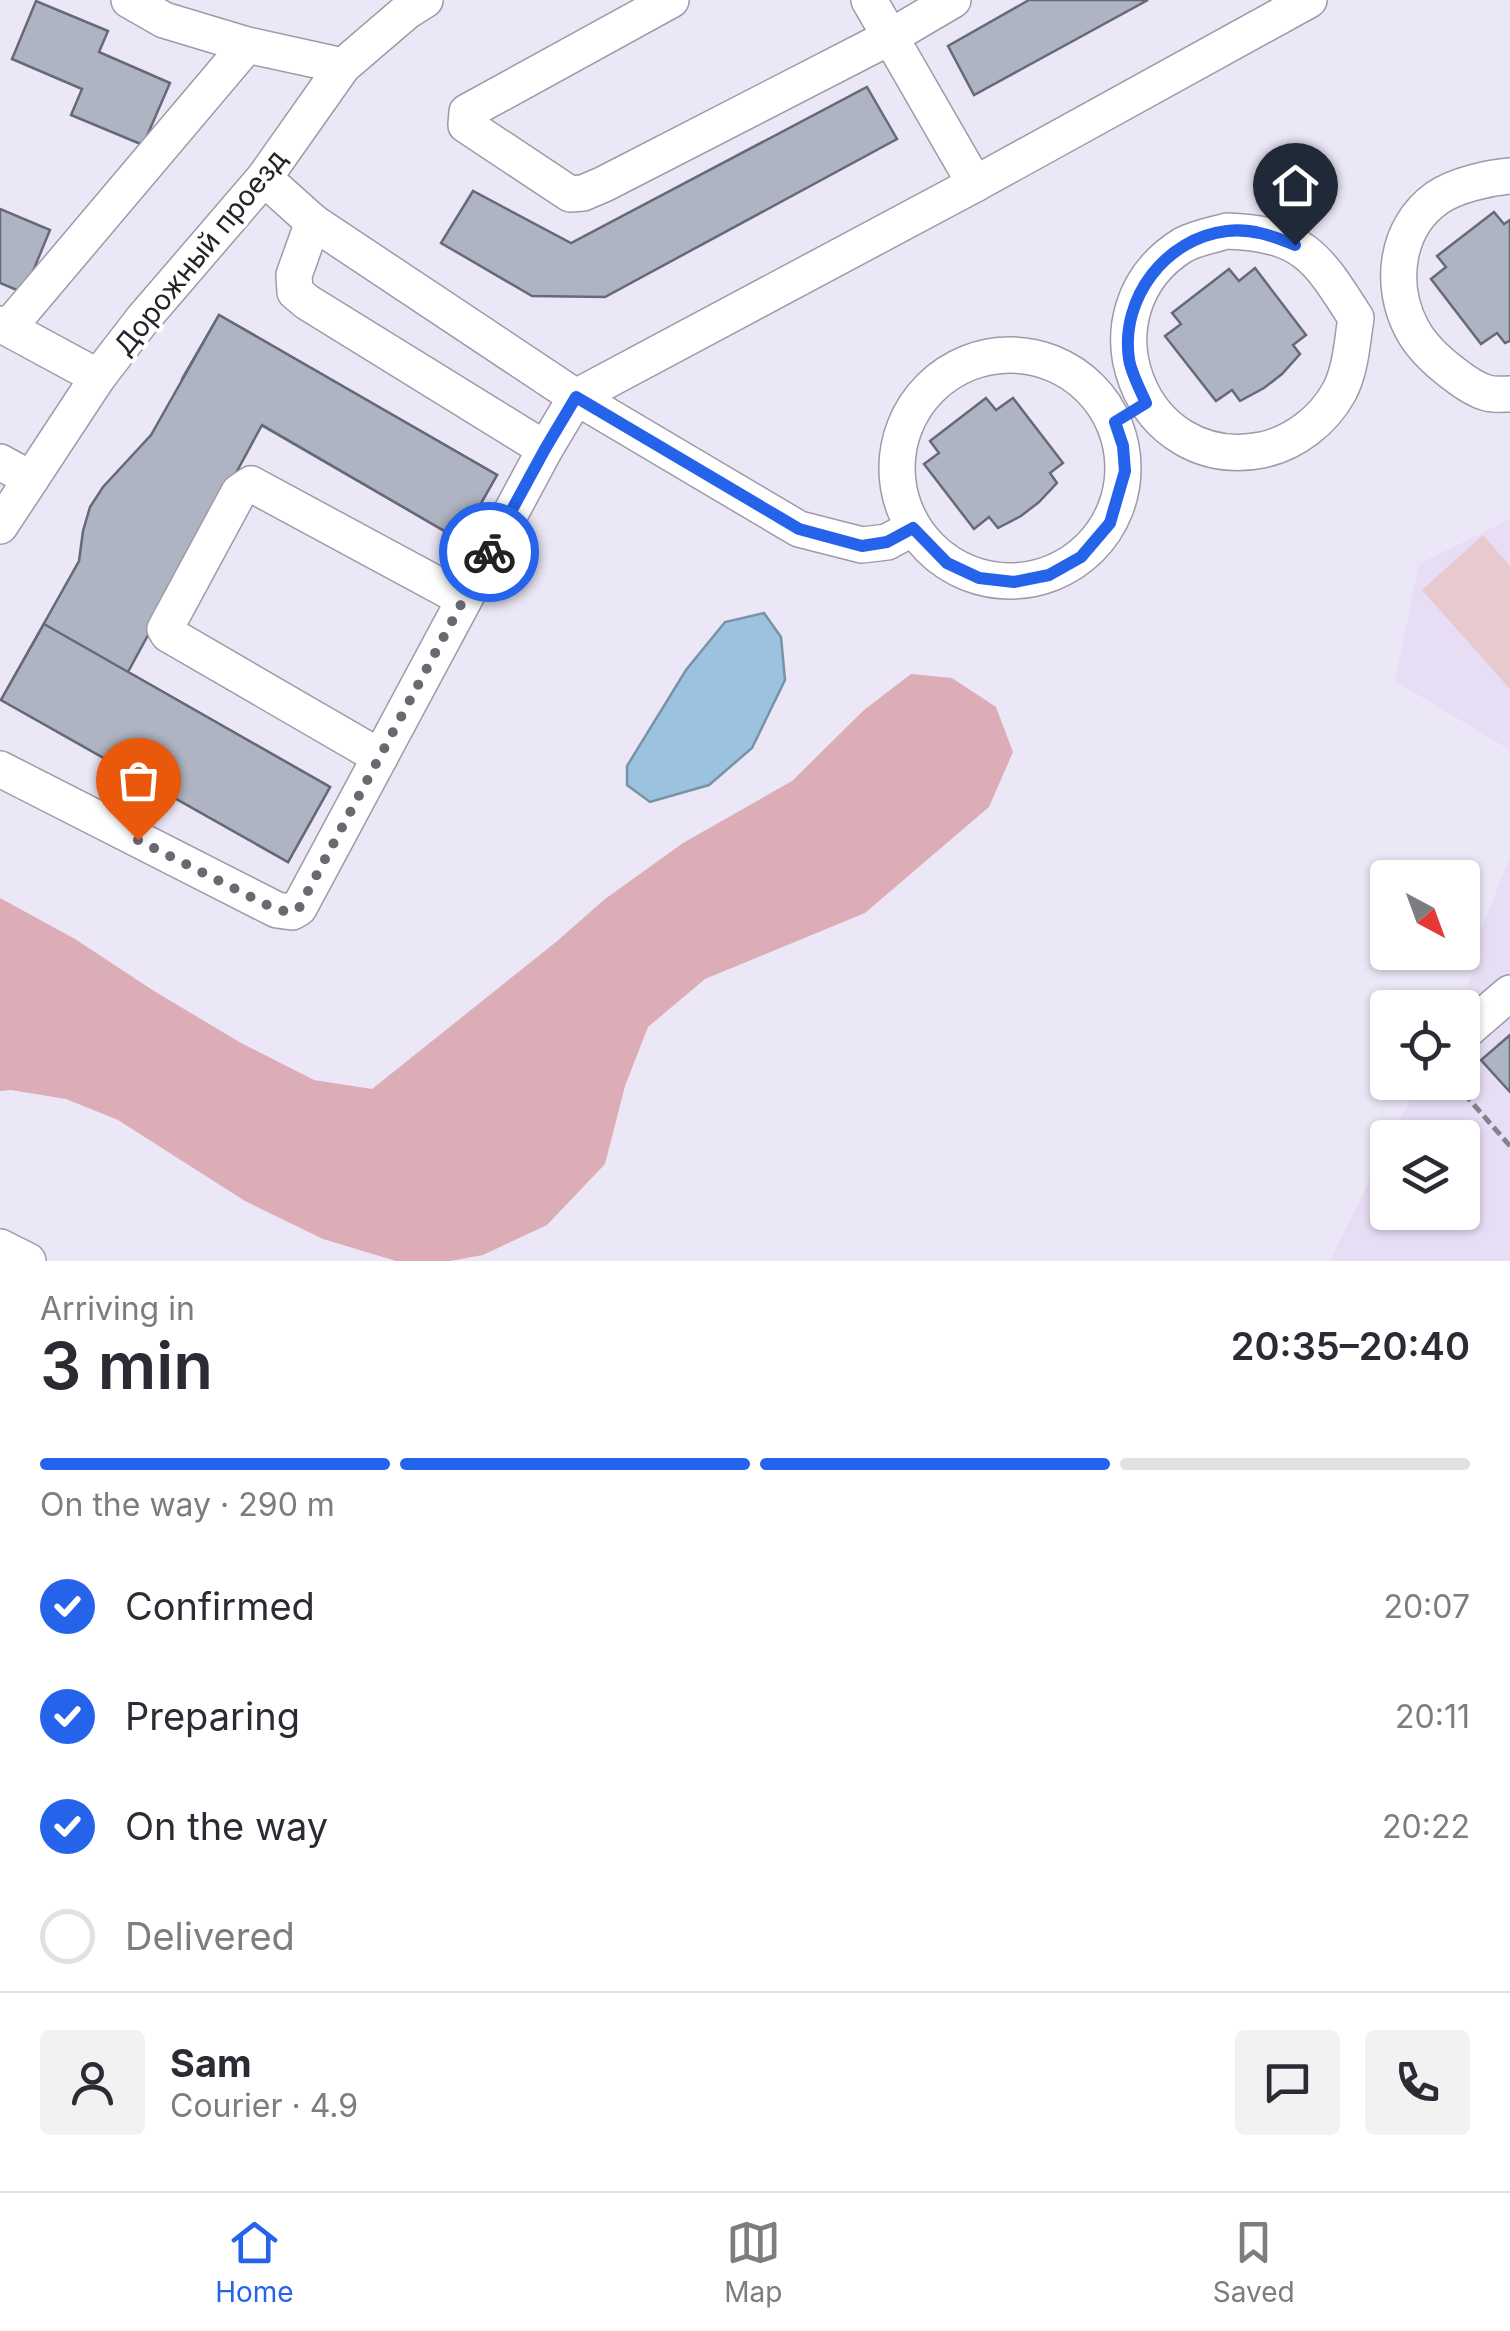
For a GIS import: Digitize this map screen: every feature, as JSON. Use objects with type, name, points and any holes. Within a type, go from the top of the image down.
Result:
[{"type":"street","points":[[130,0],[164,20],[246,45],[343,66]]},
{"type":"street","name":"Дорожный проезд","points":[[0,526],[98,377],[264,178],[343,66],[425,0]]},
{"type":"street","points":[[670,0],[468,112],[466,125],[570,194],[582,193],[890,37],[954,0]]},
{"type":"street","points":[[869,0],[975,184]]},
{"type":"street","points":[[0,769],[277,910],[292,912],[299,908],[576,397],[1309,0]]},
{"type":"street","points":[[98,377],[4,326],[246,45]]},
{"type":"street","points":[[1510,176],[1484,179],[1438,198],[1411,226],[1399,259],[1399,290],[1412,330],[1434,359],[1488,394],[1510,394]]},
{"type":"street","points":[[264,178],[314,222],[576,397],[799,529],[862,546],[887,542],[913,528]]},
{"type":"street","points":[[314,222],[294,275],[295,292],[545,449]]},
{"type":"street","points":[[1227,231],[1262,232],[1295,245],[1324,268],[1356,318],[1347,373],[1338,394],[1311,427],[1280,446],[1242,454],[1206,448],[1172,431],[1146,403],[1129,362],[1128,329],[1139,293],[1159,264],[1186,244],[1227,231]]},
{"type":"street","points":[[1356,318],[1405,309]]},
{"type":"street","points":[[1012,354],[1057,363],[1095,391],[1115,422],[1123,446],[1125,471],[1110,523],[1081,557],[1049,575],[1014,582],[979,578],[947,563],[913,528],[899,492],[898,449],[911,412],[934,383],[971,361],[1012,354]]},
{"type":"street","points":[[1115,422],[1146,403]]},
{"type":"street","points":[[0,462],[31,479]]},
{"type":"street","points":[[380,757],[168,634],[165,629],[174,612],[239,492],[251,484],[464,599]]},
{"type":"street","points":[[1480,1019],[1510,993]]},
{"type":"street","points":[[0,1247],[28,1261]]},
{"type":"path","points":[[1470,1100],[1510,1146]]},
{"type":"shaded area","points":[[1510,519],[1510,750],[1395,681],[1419,564]]},
{"type":"shaded area","points":[[1483,535],[1510,566],[1510,689],[1422,590]]},
{"type":"shaded area","points":[[911,674],[952,678],[996,707],[1013,752],[989,807],[865,913],[705,979],[648,1027],[625,1086],[605,1164],[547,1225],[483,1255],[450,1261],[396,1261],[323,1239],[245,1201],[118,1120],[66,1099],[0,1091],[0,898],[75,939],[241,1043],[314,1080],[372,1089],[605,899],[683,843],[792,781],[864,710]]},
{"type":"shaded area","points":[[1510,857],[1510,1261],[1330,1261],[1370,1180],[1370,1230],[1480,1230],[1480,1120],[1400,1120],[1410,1100],[1480,1100],[1480,990],[1464,990],[1474,970],[1480,970],[1480,932]]},
{"type":"water","points":[[764,613],[781,637],[785,680],[752,748],[709,785],[650,802],[627,785],[627,766],[686,670],[725,622]]},
{"type":"building","points":[[1029,0],[1148,0],[974,95],[948,46]]},
{"type":"building","points":[[36,1],[108,31],[99,52],[170,83],[143,145],[71,115],[82,89],[12,59]]},
{"type":"building","points":[[867,87],[897,139],[605,297],[532,296],[441,243],[473,191],[571,243]]},
{"type":"building","points":[[0,209],[50,230],[24,293],[0,283]]},
{"type":"building","points":[[1494,212],[1504,224],[1510,220],[1510,341],[1505,343],[1497,333],[1481,344],[1431,279],[1446,267],[1437,256]]},
{"type":"building","points":[[1255,268],[1306,335],[1293,345],[1300,354],[1264,388],[1240,401],[1232,390],[1216,401],[1165,336],[1181,324],[1172,313],[1229,269],[1239,281]]},
{"type":"building","points":[[219,315],[497,475],[460,540],[182,379]]},
{"type":"building","points":[[219,315],[497,475],[460,540],[262,425],[128,672],[330,787],[288,862],[1,700],[79,561],[90,507],[103,487],[151,435]]},
{"type":"building","points":[[986,398],[996,410],[1013,398],[1063,463],[1050,473],[1057,483],[1021,516],[998,528],[989,517],[974,529],[924,464],[939,453],[930,441]]},
{"type":"building","points":[[44,624],[330,787],[288,862],[1,700]]},
{"type":"building","points":[[1510,1035],[1510,1092],[1481,1060]]},
{"type":"way so far","points":[[138,840],[277,910],[292,912],[299,908],[489,552]]},
{"type":"route","points":[[489,552],[576,397],[799,529],[862,546],[887,542],[913,528],[947,563],[979,578],[1014,582],[1049,575],[1081,557],[1110,523],[1125,471],[1123,446],[1115,422],[1146,403],[1129,362],[1128,329],[1139,293],[1159,264],[1186,244],[1227,231],[1262,232],[1295,245]]}]
